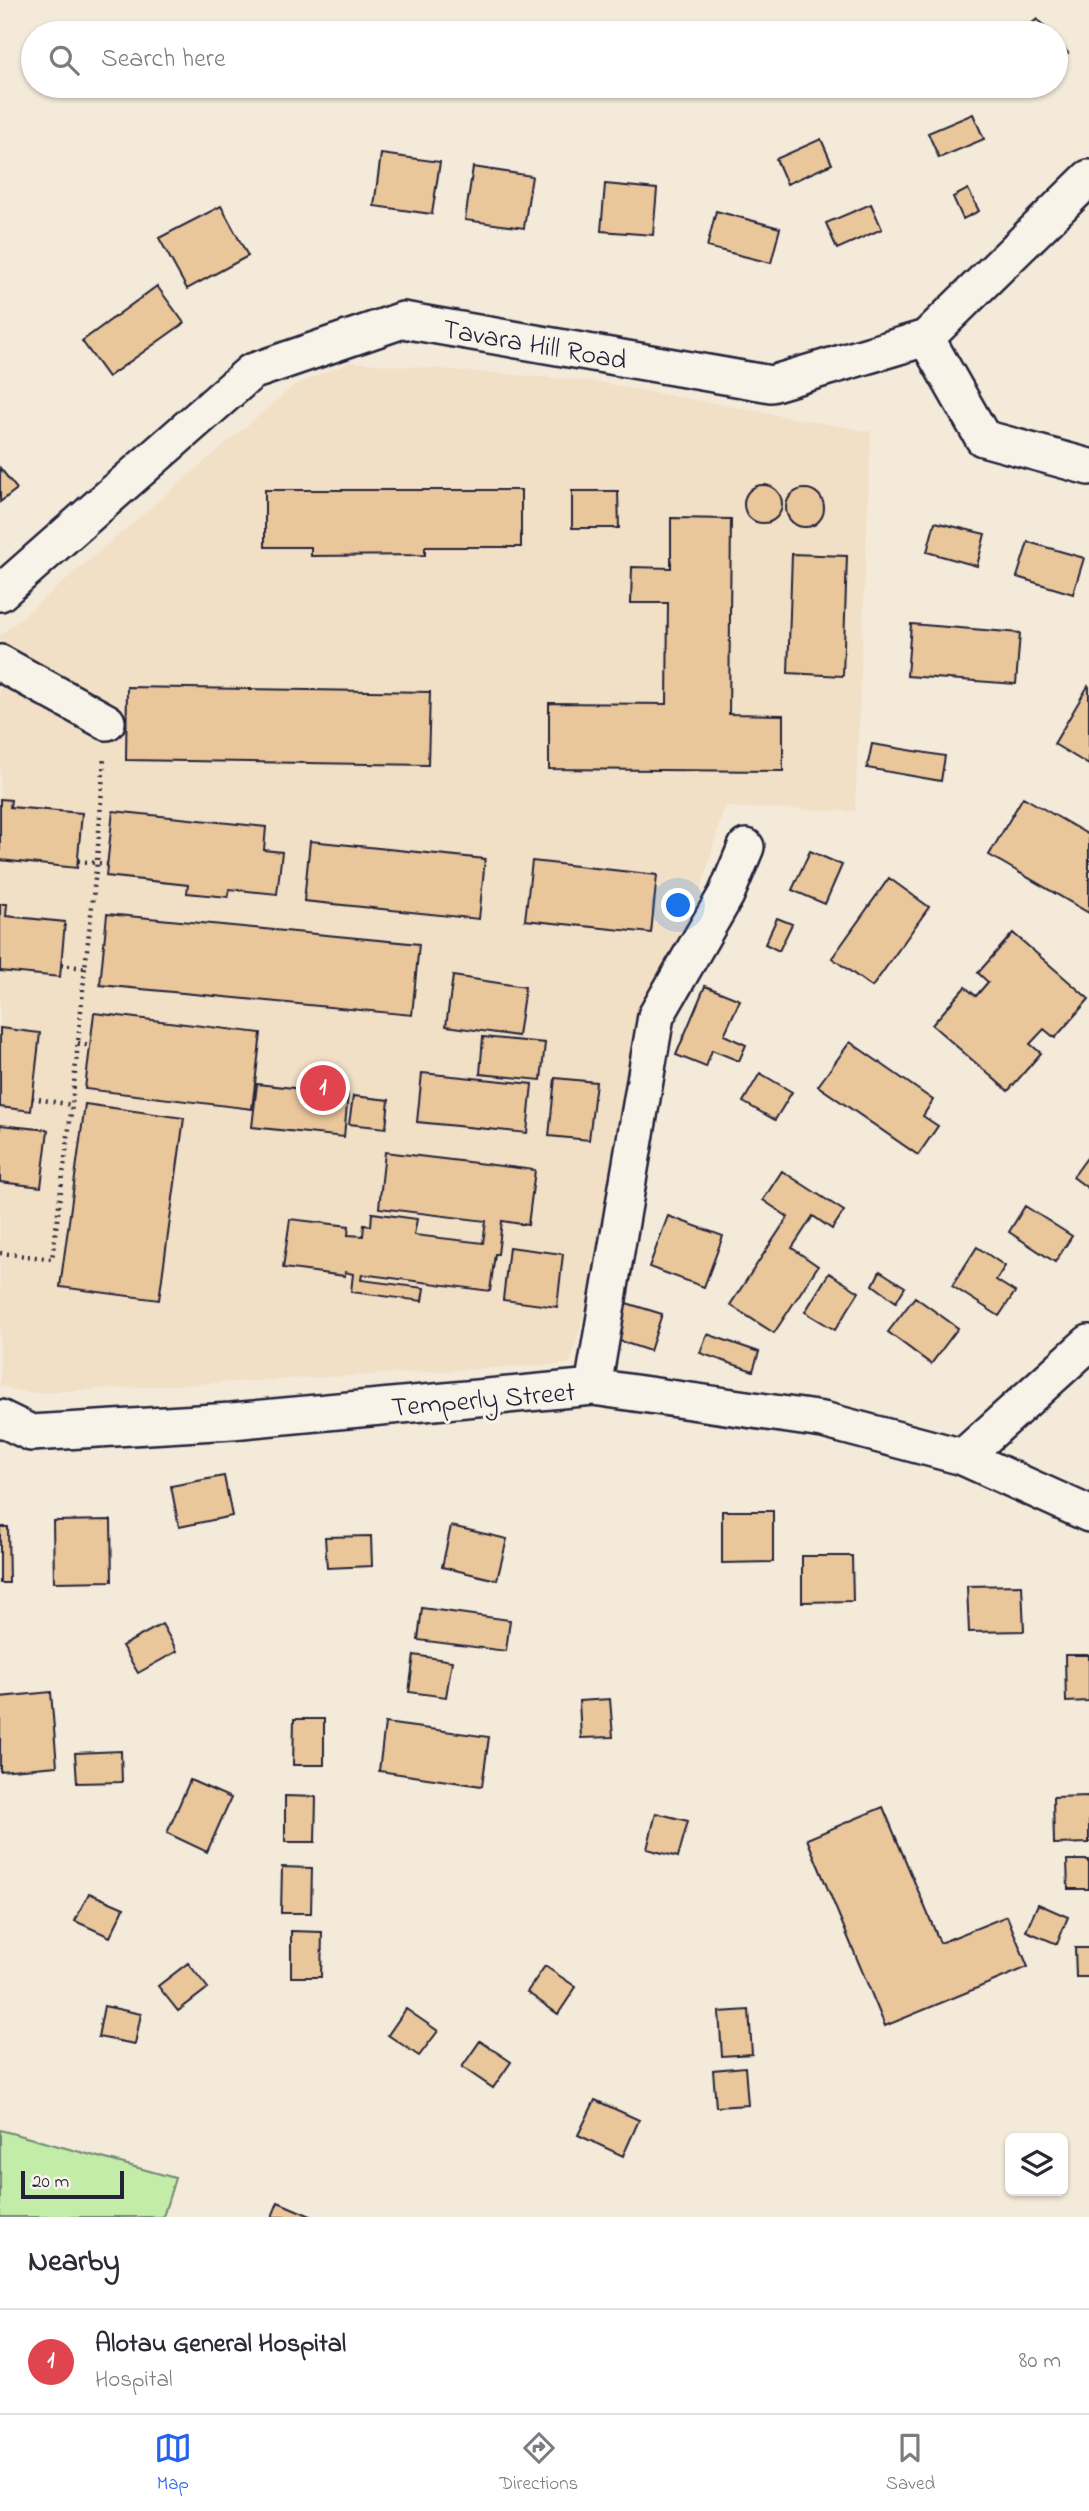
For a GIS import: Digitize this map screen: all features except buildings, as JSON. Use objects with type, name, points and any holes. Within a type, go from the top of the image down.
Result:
[{"type":"street","name":"Tavara Hill Road","points":[[0,593],[251,372],[403,320],[771,384],[926,338],[1089,178]]},
{"type":"street","points":[[926,338],[983,438],[1089,467]]},
{"type":"street","points":[[0,663],[107,722]]},
{"type":"street","points":[[593,1387],[656,1016],[726,895],[746,847]]},
{"type":"street","points":[[964,1457],[1089,1343]]},
{"type":"street","name":"Temperly Street","points":[[0,1419],[31,1433],[232,1421],[593,1387],[823,1420],[964,1457],[1089,1514]]},
{"type":"path","points":[[0,1253],[52,1259],[72,1105],[97,862],[107,722]]},
{"type":"path","points":[[78,861],[107,864]]},
{"type":"path","points":[[61,964],[85,968]]},
{"type":"path","points":[[78,1044],[90,1046]]},
{"type":"path","points":[[32,1098],[72,1105]]},
{"type":"shaded area","points":[[351,362],[591,381],[871,432],[855,811],[724,807],[570,1364],[28,1393],[0,1386],[0,636],[296,384]]},
{"type":"green space","points":[[0,2130],[175,2178],[163,2217],[0,2217]]},
{"type":"place","name":"Alotau General Hospital","points":[[323,1088]]}]
